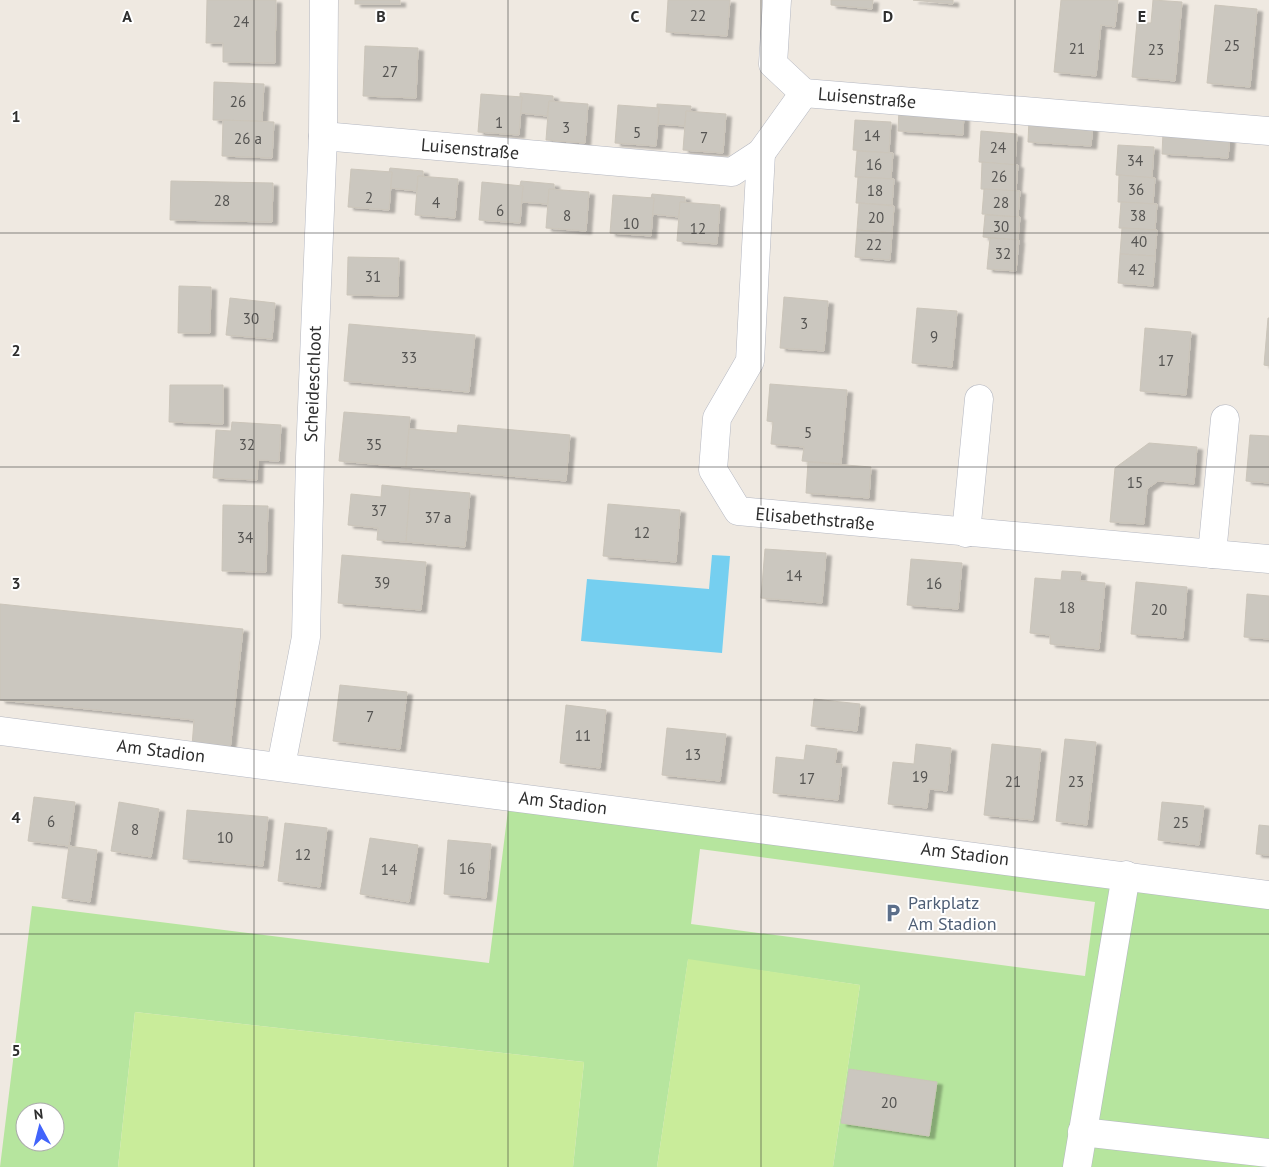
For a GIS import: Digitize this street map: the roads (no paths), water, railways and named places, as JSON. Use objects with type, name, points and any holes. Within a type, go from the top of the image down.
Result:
[{"type":"street","name":"Scheideschloot","points":[[281,766],[306,637],[310,457],[323,136],[324,0]]},
{"type":"street","points":[[776,0],[773,64],[804,93]]},
{"type":"street","name":"Luisenstraße","points":[[323,136],[732,172],[761,153],[804,93],[1269,131]]},
{"type":"street","name":"Elisabethstraße","points":[[761,153],[750,361],[717,418],[713,470],[738,512],[1269,559]]},
{"type":"street","points":[[966,533],[979,399]]},
{"type":"street","points":[[1212,554],[1225,419]]},
{"type":"street","name":"Am Stadion","points":[[0,731],[1126,875],[1269,895]]},
{"type":"street","points":[[1077,1167],[1126,875]]},
{"type":"street","points":[[1082,1132],[1269,1153]]},
{"type":"water","points":[[712,555],[730,556],[722,653],[581,641],[587,579],[709,589]]},
{"type":"place","name":"Parkplatz Am Stadion","points":[[893,913]]}]
